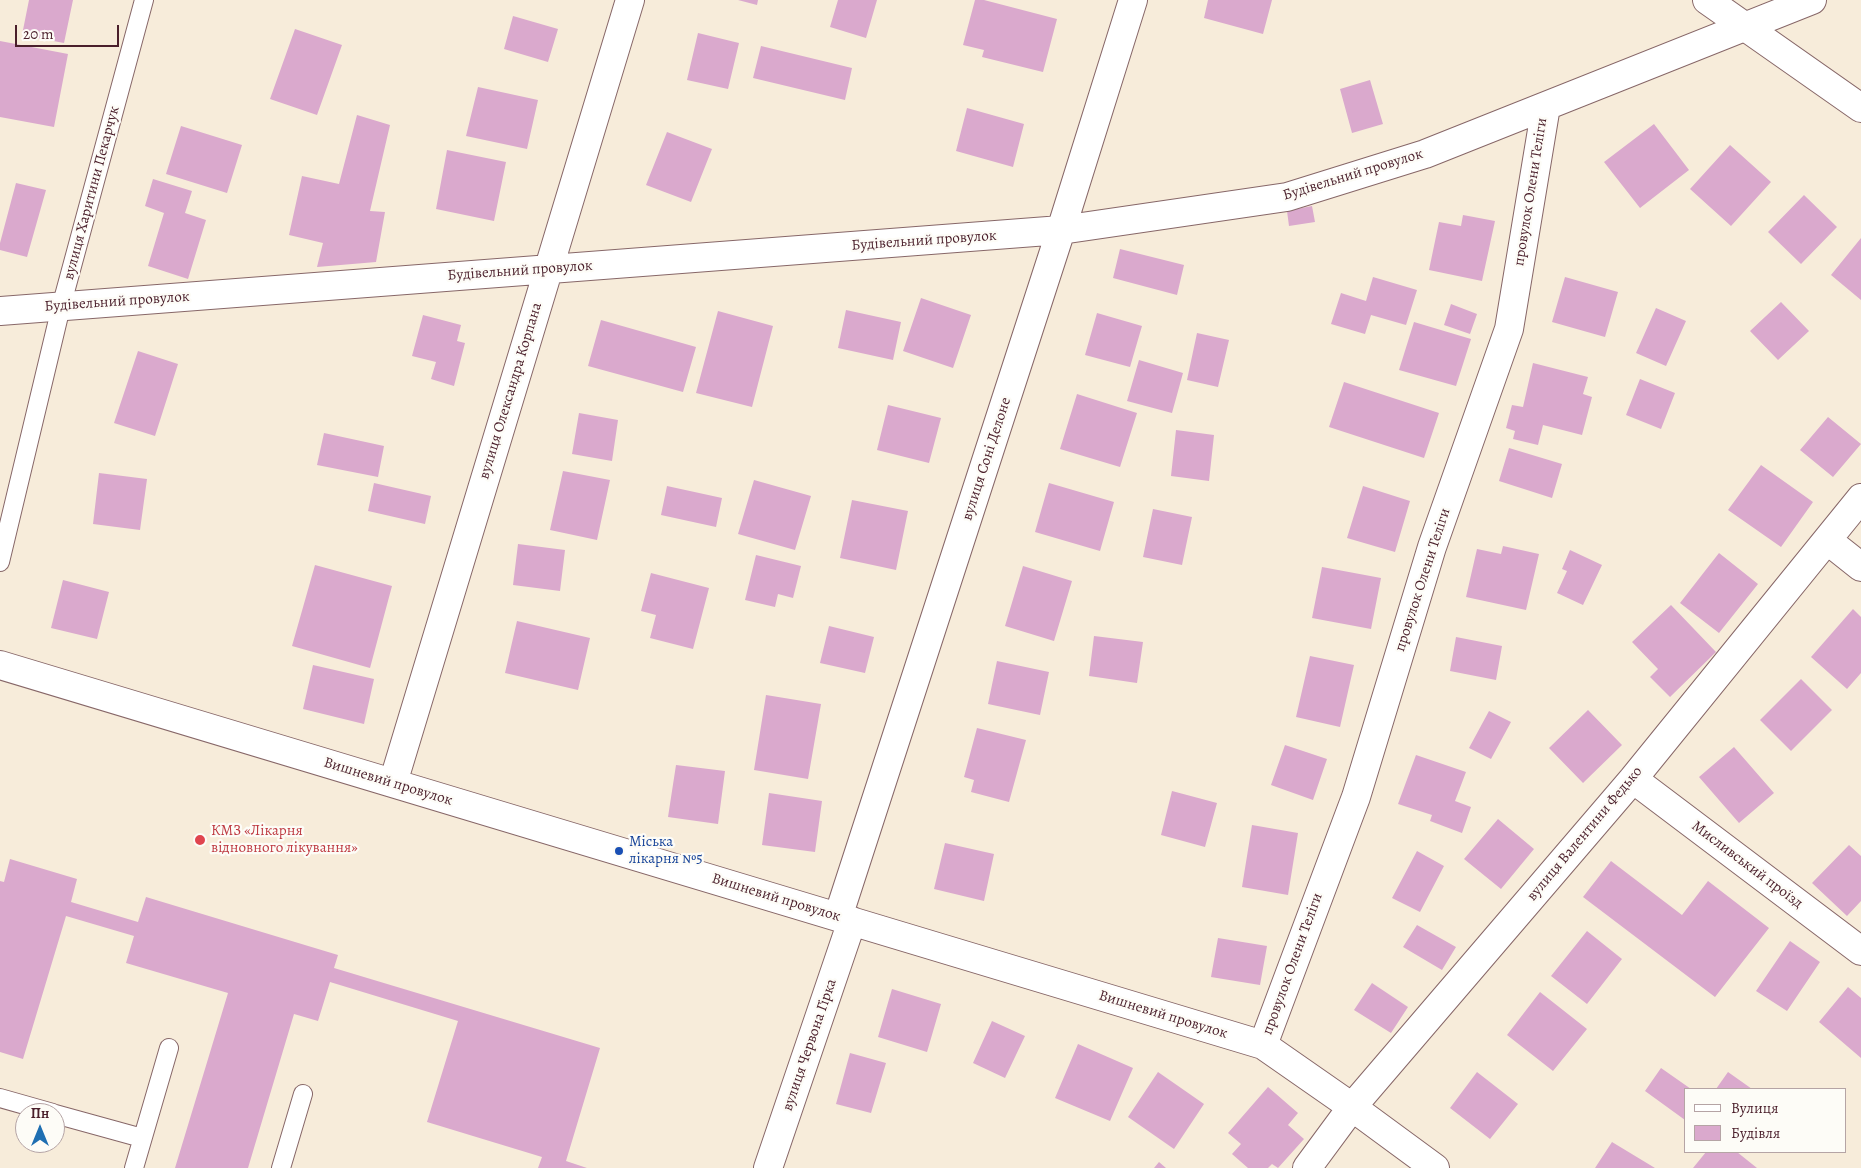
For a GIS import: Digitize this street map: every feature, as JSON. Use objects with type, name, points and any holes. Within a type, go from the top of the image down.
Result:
[{"type":"street","name":"вулиця Олександра Корпана","points":[[393,783],[547,269],[630,0]]},
{"type":"street","name":"вулиця Соні Делоне","points":[[845,919],[1133,0]]},
{"type":"street","points":[[1707,0],[1861,108]]},
{"type":"street","name":"Будівельний провулок","points":[[0,311],[1061,230],[1287,197],[1425,154],[1812,0]]},
{"type":"street","name":"провулок Олени Теліги","points":[[1263,1045],[1356,797],[1432,547],[1509,329],[1546,106]]},
{"type":"street","name":"вулиця Валентини Федько","points":[[1307,1168],[1352,1107],[1633,779],[1861,498]]},
{"type":"street","points":[[1826,540],[1861,567]]},
{"type":"street","name":"Вишневий провулок","points":[[0,665],[1263,1045],[1435,1168]]},
{"type":"street","name":"Мисливський проїзд","points":[[1633,779],[1861,951]]},
{"type":"street","name":"вулиця Червона Гірка","points":[[768,1168],[845,919]]},
{"type":"lane","name":"вулиця Харитини Пекарчук","points":[[0,562],[61,307],[144,0]]},
{"type":"lane","points":[[134,1168],[169,1048]]},
{"type":"lane","points":[[281,1168],[303,1094]]},
{"type":"lane","points":[[0,1098],[18,1103]]},
{"type":"lane","points":[[65,1116],[142,1138]]},
{"type":"building","points":[[29,0],[73,0],[64,43],[22,35]]},
{"type":"building","points":[[738,0],[758,0],[757,5]]},
{"type":"building","points":[[838,0],[877,0],[866,38],[830,27]]},
{"type":"building","points":[[975,0],[984,0],[1057,19],[1043,72],[982,57],[984,50],[963,45]]},
{"type":"building","points":[[1208,0],[1272,0],[1263,34],[1204,18]]},
{"type":"building","points":[[513,16],[558,29],[548,62],[504,49]]},
{"type":"building","points":[[295,29],[342,45],[317,115],[270,99]]},
{"type":"building","points":[[698,33],[739,43],[728,89],[687,80]]},
{"type":"building","points":[[0,41],[68,54],[54,127],[0,117]]},
{"type":"building","points":[[761,46],[852,68],[845,100],[753,78]]},
{"type":"building","points":[[1370,80],[1383,124],[1352,133],[1340,89]]},
{"type":"building","points":[[478,87],[538,100],[527,149],[466,136]]},
{"type":"building","points":[[967,108],[1024,124],[1013,167],[956,151]]},
{"type":"building","points":[[357,115],[390,125],[370,211],[385,212],[376,262],[317,267],[323,243],[289,235],[302,176],[339,184]]},
{"type":"building","points":[[1654,124],[1689,170],[1640,208],[1604,162]]},
{"type":"building","points":[[181,126],[242,145],[227,193],[166,174]]},
{"type":"building","points":[[667,132],[712,149],[691,202],[646,185]]},
{"type":"building","points":[[1730,145],[1771,182],[1731,226],[1690,189]]},
{"type":"building","points":[[447,150],[506,162],[494,221],[436,209]]},
{"type":"building","points":[[153,179],[192,191],[185,213],[206,220],[188,279],[148,266],[164,213],[145,206]]},
{"type":"building","points":[[16,183],[46,190],[27,257],[0,250],[0,243]]},
{"type":"building","points":[[1804,195],[1837,227],[1801,264],[1768,232]]},
{"type":"building","points":[[1312,206],[1315,222],[1289,226],[1287,211]]},
{"type":"building","points":[[1463,215],[1495,221],[1482,281],[1429,270],[1439,222],[1461,226]]},
{"type":"building","points":[[1861,238],[1861,300],[1831,275]]},
{"type":"building","points":[[1120,249],[1184,265],[1177,295],[1113,278]]},
{"type":"building","points":[[1373,277],[1417,290],[1406,325],[1371,315],[1365,334],[1331,324],[1341,293],[1366,301]]},
{"type":"building","points":[[1565,277],[1618,292],[1605,337],[1552,322]]},
{"type":"building","points":[[921,298],[971,315],[953,368],[903,351]]},
{"type":"building","points":[[1781,302],[1809,331],[1778,360],[1750,331]]},
{"type":"building","points":[[1451,304],[1477,314],[1470,334],[1444,325]]},
{"type":"building","points":[[1656,308],[1686,321],[1666,366],[1636,353]]},
{"type":"building","points":[[846,310],[901,322],[893,360],[838,348]]},
{"type":"building","points":[[718,311],[773,326],[752,407],[696,393]]},
{"type":"building","points":[[1097,313],[1142,326],[1130,367],[1085,355]]},
{"type":"building","points":[[423,315],[461,325],[457,341],[465,343],[454,386],[431,379],[436,362],[412,356]]},
{"type":"building","points":[[601,320],[696,347],[683,392],[588,366]]},
{"type":"building","points":[[1414,322],[1471,339],[1456,386],[1399,370]]},
{"type":"building","points":[[1197,333],[1229,340],[1218,387],[1187,380]]},
{"type":"building","points":[[138,351],[178,364],[155,436],[114,423]]},
{"type":"building","points":[[1139,360],[1183,373],[1172,413],[1127,401]]},
{"type":"building","points":[[1533,363],[1588,377],[1583,394],[1592,397],[1582,435],[1543,425],[1538,445],[1513,439],[1515,431],[1506,428],[1512,405],[1523,407]]},
{"type":"building","points":[[1640,379],[1675,393],[1661,429],[1626,415]]},
{"type":"building","points":[[1344,382],[1439,413],[1424,458],[1329,427]]},
{"type":"building","points":[[1077,394],[1137,413],[1120,467],[1060,449]]},
{"type":"building","points":[[888,405],[941,418],[929,463],[877,450]]},
{"type":"building","points":[[579,413],[618,420],[612,461],[572,454]]},
{"type":"building","points":[[1828,417],[1861,444],[1833,477],[1800,450]]},
{"type":"building","points":[[1176,430],[1214,435],[1209,481],[1171,476]]},
{"type":"building","points":[[324,433],[384,446],[378,477],[317,465]]},
{"type":"building","points":[[1509,448],[1562,464],[1552,498],[1499,481]]},
{"type":"building","points":[[1761,465],[1813,502],[1781,547],[1728,510]]},
{"type":"building","points":[[563,471],[610,480],[597,540],[550,530]]},
{"type":"building","points":[[99,473],[147,479],[140,530],[93,524]]},
{"type":"building","points":[[754,480],[811,496],[795,550],[738,534]]},
{"type":"building","points":[[374,483],[431,496],[425,524],[368,511]]},
{"type":"building","points":[[1049,483],[1114,502],[1100,551],[1035,532]]},
{"type":"building","points":[[667,486],[722,498],[716,527],[661,515]]},
{"type":"building","points":[[1363,486],[1410,501],[1395,552],[1347,538]]},
{"type":"building","points":[[852,500],[908,511],[896,570],[840,558]]},
{"type":"building","points":[[1153,509],[1192,517],[1182,565],[1143,557]]},
{"type":"building","points":[[518,544],[565,550],[560,591],[513,585]]},
{"type":"building","points":[[1503,546],[1539,554],[1526,610],[1466,597],[1477,549],[1501,554]]},
{"type":"building","points":[[1570,550],[1602,565],[1583,605],[1557,593],[1567,571],[1562,569]]},
{"type":"building","points":[[1719,553],[1758,584],[1719,633],[1680,603]]},
{"type":"building","points":[[756,555],[801,566],[793,598],[778,594],[775,607],[745,600]]},
{"type":"building","points":[[315,565],[392,586],[370,668],[292,646]]},
{"type":"building","points":[[1023,566],[1072,581],[1054,641],[1005,626]]},
{"type":"building","points":[[1322,567],[1381,578],[1371,629],[1312,618]]},
{"type":"building","points":[[651,573],[709,588],[693,649],[650,638],[656,615],[641,611]]},
{"type":"building","points":[[63,580],[109,592],[97,639],[51,628]]},
{"type":"building","points":[[1671,605],[1716,652],[1670,697],[1650,677],[1658,669],[1632,642]]},
{"type":"building","points":[[1853,609],[1861,617],[1861,673],[1847,689],[1811,657]]},
{"type":"building","points":[[517,621],[590,638],[578,690],[505,673]]},
{"type":"building","points":[[829,626],[874,637],[865,673],[820,663]]},
{"type":"building","points":[[1094,636],[1143,642],[1137,683],[1089,676]]},
{"type":"building","points":[[1456,637],[1502,646],[1496,680],[1450,671]]},
{"type":"building","points":[[1310,656],[1354,665],[1340,727],[1296,717]]},
{"type":"building","points":[[997,661],[1049,672],[1040,715],[988,704]]},
{"type":"building","points":[[313,665],[374,679],[364,724],[303,709]]},
{"type":"building","points":[[1801,679],[1832,710],[1791,751],[1760,720]]},
{"type":"building","points":[[766,695],[821,704],[808,779],[754,770]]},
{"type":"building","points":[[1588,710],[1622,745],[1583,783],[1549,748]]},
{"type":"building","points":[[1489,711],[1511,722],[1491,759],[1469,748]]},
{"type":"building","points":[[977,728],[1026,740],[1009,802],[971,792],[974,780],[964,777]]},
{"type":"building","points":[[1285,745],[1327,759],[1313,800],[1271,785]]},
{"type":"building","points":[[1734,747],[1774,793],[1739,823],[1699,777]]},
{"type":"building","points":[[1416,755],[1466,772],[1455,801],[1471,807],[1462,833],[1430,821],[1432,815],[1398,804]]},
{"type":"building","points":[[676,765],[725,771],[718,824],[668,817]]},
{"type":"building","points":[[1172,791],[1217,803],[1205,847],[1161,835]]},
{"type":"building","points":[[769,793],[822,801],[815,852],[762,845]]},
{"type":"building","points":[[1498,819],[1534,849],[1501,889],[1464,859]]},
{"type":"building","points":[[1252,825],[1298,833],[1288,895],[1242,887]]},
{"type":"building","points":[[945,843],[994,854],[984,901],[934,889]]},
{"type":"building","points":[[1849,845],[1861,856],[1861,901],[1847,916],[1812,883]]},
{"type":"building","points":[[1417,851],[1444,866],[1420,912],[1392,898]]},
{"type":"building","points":[[10,859],[77,879],[71,902],[138,922],[146,897],[338,955],[334,968],[600,1048],[566,1161],[587,1168],[538,1168],[542,1157],[427,1122],[458,1021],[330,982],[318,1021],[294,1014],[248,1168],[175,1168],[228,993],[126,963],[134,936],[66,916],[23,1059],[0,1052],[0,881],[4,882]]},
{"type":"building","points":[[1611,861],[1682,915],[1708,881],[1769,928],[1715,997],[1583,897]]},
{"type":"building","points":[[1417,925],[1456,947],[1442,970],[1403,947]]},
{"type":"building","points":[[1587,931],[1622,959],[1587,1004],[1551,976]]},
{"type":"building","points":[[1218,938],[1267,946],[1260,985],[1211,977]]},
{"type":"building","points":[[1790,941],[1820,962],[1787,1011],[1756,991]]},
{"type":"building","points":[[1372,983],[1408,1007],[1391,1033],[1354,1010]]},
{"type":"building","points":[[1848,987],[1861,998],[1861,1058],[1819,1022]]},
{"type":"building","points":[[892,989],[941,1004],[927,1052],[878,1037]]},
{"type":"building","points":[[1540,992],[1587,1029],[1553,1071],[1507,1035]]},
{"type":"building","points":[[992,1021],[1025,1036],[1005,1078],[973,1063]]},
{"type":"building","points":[[1078,1044],[1133,1068],[1110,1121],[1055,1098]]},
{"type":"building","points":[[850,1053],[886,1063],[871,1113],[836,1104]]},
{"type":"building","points":[[1661,1068],[1690,1088],[1684,1088],[1684,1119],[1645,1091]]},
{"type":"building","points":[[1158,1072],[1204,1104],[1174,1149],[1128,1117]]},
{"type":"building","points":[[1477,1072],[1518,1104],[1490,1139],[1450,1108]]},
{"type":"building","points":[[1728,1072],[1751,1088],[1717,1088]]},
{"type":"building","points":[[1268,1087],[1298,1113],[1288,1125],[1304,1139],[1278,1168],[1272,1164],[1268,1168],[1248,1168],[1232,1154],[1241,1144],[1228,1133]]},
{"type":"building","points":[[1612,1142],[1655,1168],[1595,1168]]},
{"type":"building","points":[[1705,1153],[1738,1153],[1757,1168],[1693,1168]]},
{"type":"building","points":[[1159,1162],[1166,1168],[1154,1168]]},
{"type":"place","name":"КМЗ «Лікарня відновного лікування»","points":[[200,840]]},
{"type":"place","name":"Міська лікарня №5","points":[[619,851]]}]
